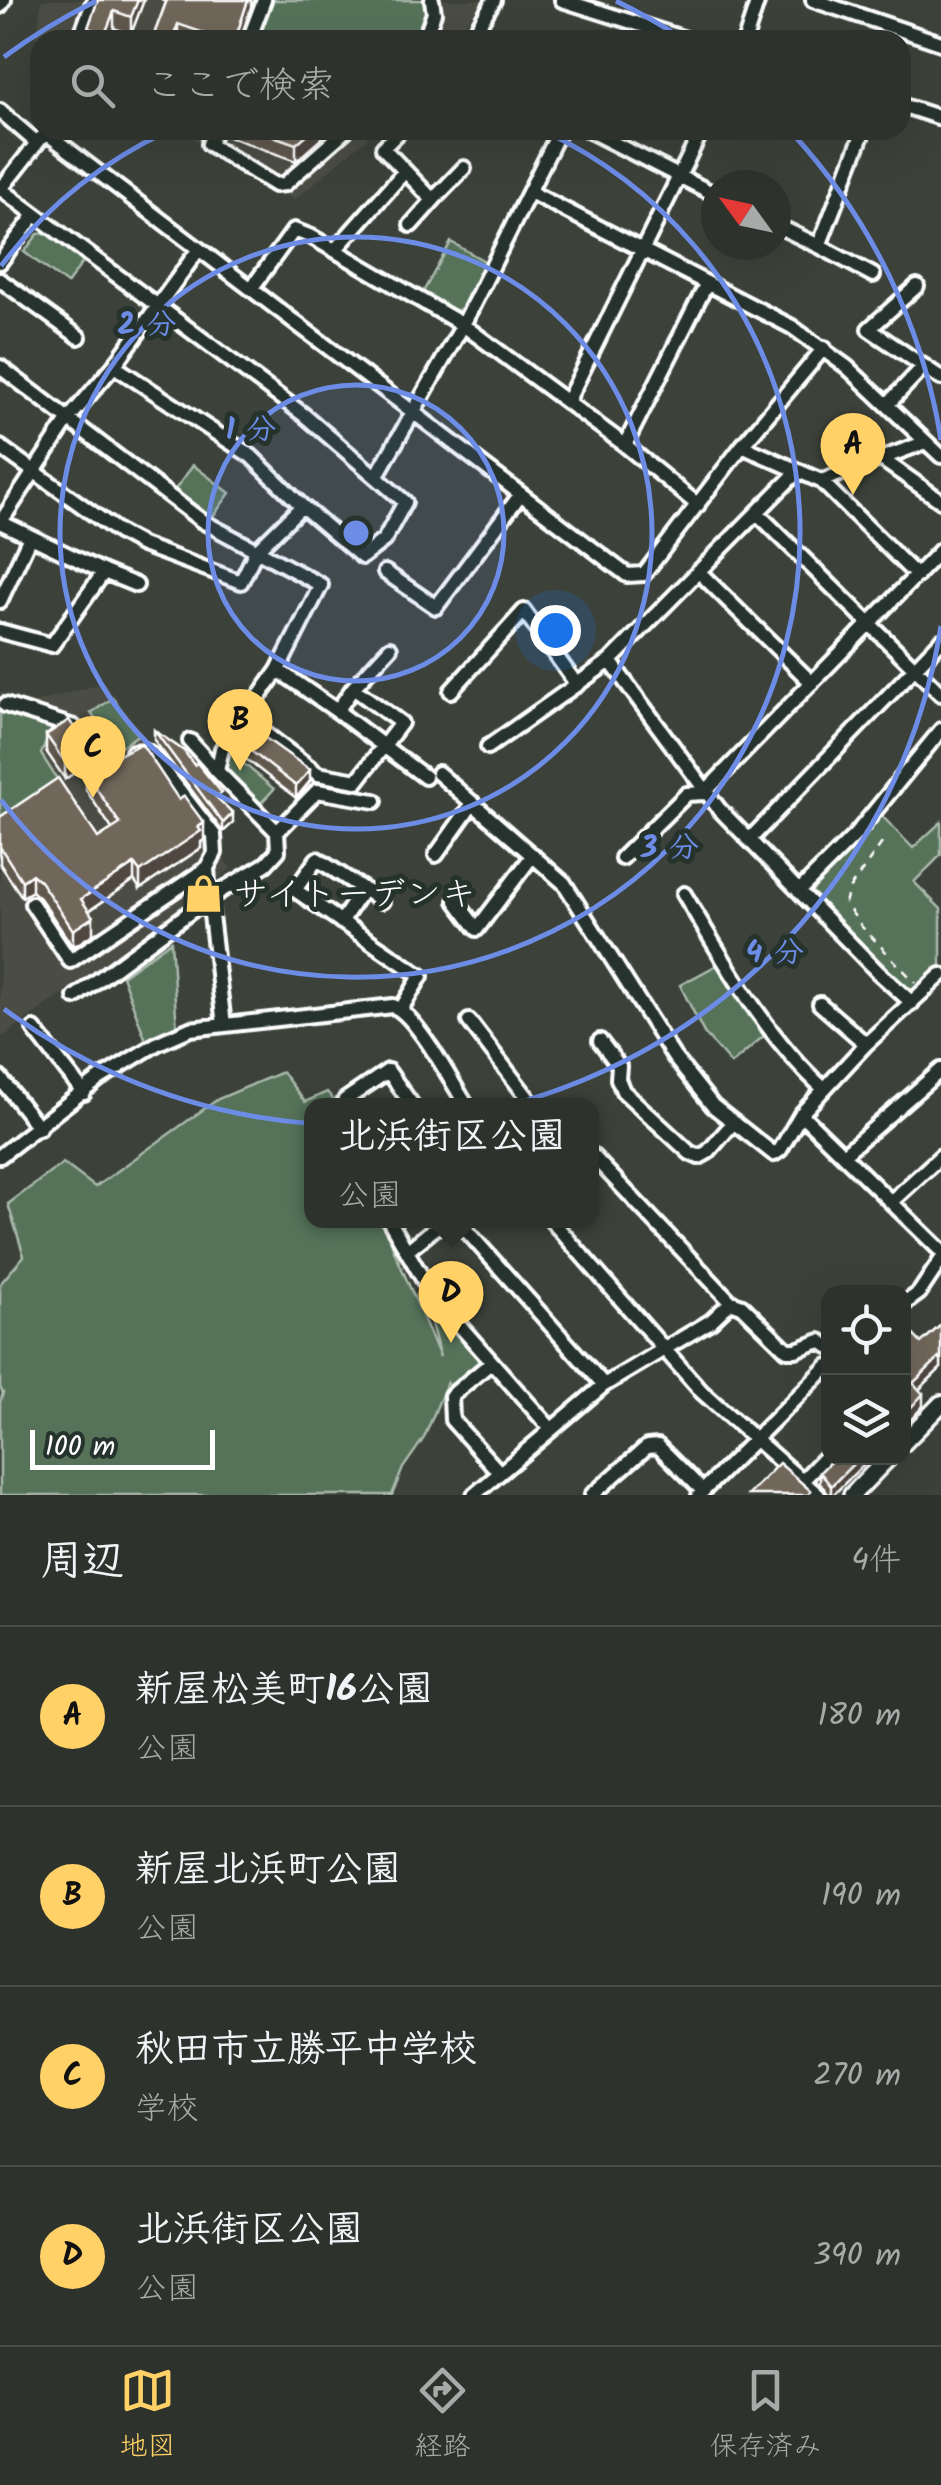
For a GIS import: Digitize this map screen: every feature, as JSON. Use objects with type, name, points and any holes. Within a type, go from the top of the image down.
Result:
[{"type":"main road","points":[[911,1435],[941,1404]]},
{"type":"main road","points":[[852,1495],[881,1465]]},
{"type":"street","points":[[0,6],[4,0]]},
{"type":"street","points":[[83,30],[94,0]]},
{"type":"street","points":[[254,30],[264,0]]},
{"type":"street","points":[[428,30],[434,13],[432,0]]},
{"type":"street","points":[[476,30],[494,0]]},
{"type":"street","points":[[562,0],[657,30]]},
{"type":"street","points":[[748,30],[758,0]]},
{"type":"street","points":[[813,0],[902,30]]},
{"type":"street","points":[[911,33],[941,43]]},
{"type":"street","points":[[911,108],[941,118]]},
{"type":"street","points":[[0,111],[30,136]]},
{"type":"street","points":[[40,140],[0,190],[304,415],[405,502],[384,540],[362,558],[251,456],[114,366]]},
{"type":"street","points":[[56,140],[627,575],[644,574],[742,446],[824,348]]},
{"type":"street","points":[[211,140],[209,144],[275,184],[285,184],[335,140]]},
{"type":"street","points":[[391,140],[383,148],[435,198]]},
{"type":"street","points":[[376,478],[463,325],[555,140]]},
{"type":"street","points":[[607,140],[701,188]]},
{"type":"street","points":[[567,402],[694,140]]},
{"type":"street","points":[[819,246],[860,140]]},
{"type":"street","points":[[411,225],[464,168]]},
{"type":"street","points":[[335,250],[404,171]]},
{"type":"street","points":[[530,192],[792,327],[824,348],[941,456]]},
{"type":"street","points":[[0,262],[34,216]]},
{"type":"street","points":[[251,289],[294,230],[463,325],[698,505]]},
{"type":"street","points":[[791,232],[873,276]]},
{"type":"street","points":[[136,585],[0,522],[70,417],[114,366],[198,248]]},
{"type":"street","points":[[0,280],[79,337]]},
{"type":"street","points":[[624,445],[707,283]]},
{"type":"street","points":[[917,286],[869,328],[941,378]]},
{"type":"street","points":[[888,405],[924,366]]},
{"type":"street","points":[[0,367],[202,521],[321,585],[278,670],[222,750],[217,771]]},
{"type":"street","points":[[821,480],[926,442]]},
{"type":"street","points":[[742,446],[821,480],[917,576]]},
{"type":"street","points":[[0,447],[120,533],[241,582],[256,551],[302,506]]},
{"type":"street","points":[[883,460],[941,502]]},
{"type":"street","points":[[488,747],[610,661],[797,472]]},
{"type":"street","points":[[385,572],[436,607],[520,495]]},
{"type":"street","points":[[757,514],[941,694]]},
{"type":"street","points":[[0,601],[29,538]]},
{"type":"street","points":[[622,858],[687,794],[704,792],[941,550]]},
{"type":"street","points":[[698,571],[812,683]]},
{"type":"street","points":[[0,631],[52,645],[104,572]]},
{"type":"street","points":[[451,690],[524,611],[577,684]]},
{"type":"street","points":[[749,840],[941,641]]},
{"type":"street","points":[[337,711],[390,648]]},
{"type":"street","points":[[610,661],[704,792],[878,972],[912,1002]]},
{"type":"street","points":[[278,670],[384,746],[473,803],[564,883],[674,1057],[713,1106],[777,1154],[802,1114],[824,1089],[941,975]]},
{"type":"street","points":[[246,719],[318,774],[357,781],[401,723],[353,688]]},
{"type":"street","points":[[5,705],[74,727],[106,771],[136,750],[152,754],[214,835],[216,853],[207,868],[70,961],[32,904]]},
{"type":"street","points":[[800,890],[855,835],[941,730]]},
{"type":"street","points":[[190,741],[278,832]]},
{"type":"street","points":[[75,998],[210,898],[266,864],[278,851],[278,832],[317,792],[375,800]]},
{"type":"street","points":[[436,855],[473,803]]},
{"type":"street","points":[[456,901],[477,929],[532,855]]},
{"type":"street","points":[[382,900],[316,859],[295,890],[420,976],[401,1009]]},
{"type":"street","points":[[207,868],[224,1024]]},
{"type":"street","points":[[341,922],[363,889]]},
{"type":"street","points":[[684,894],[771,1032],[792,1060],[824,1089]]},
{"type":"street","points":[[820,1004],[866,1044]]},
{"type":"street","points":[[0,1156],[84,1092],[158,1043],[190,1029],[224,1024],[393,1006],[401,1009],[462,1098]]},
{"type":"street","points":[[468,1021],[528,1098]]},
{"type":"street","points":[[34,1029],[84,1092]]},
{"type":"street","points":[[600,1041],[620,1066],[618,1079],[624,1091],[690,1153],[699,1157],[708,1152],[733,1122]]},
{"type":"street","points":[[843,1155],[941,1070]]},
{"type":"street","points":[[348,1098],[388,1071],[407,1098]]},
{"type":"street","points":[[0,1078],[39,1128]]},
{"type":"street","points":[[802,1114],[941,1252]]},
{"type":"street","points":[[892,1200],[941,1156]]},
{"type":"street","points":[[599,1162],[732,1302],[742,1306],[788,1350],[821,1341]]},
{"type":"street","points":[[394,1228],[431,1294],[551,1430]]},
{"type":"street","points":[[407,1250],[435,1228]]},
{"type":"street","points":[[464,1228],[604,1385]]},
{"type":"street","points":[[558,1228],[702,1392],[818,1495]]},
{"type":"street","points":[[911,1298],[941,1260]]},
{"type":"street","points":[[474,1495],[604,1385],[712,1321],[732,1302]]},
{"type":"street","points":[[492,1362],[452,1396],[452,1420],[499,1472]]},
{"type":"street","points":[[592,1495],[647,1448],[658,1446],[701,1493],[821,1373]]},
{"type":"street","points":[[803,1480],[821,1461]]},
{"type":"path","points":[[882,843],[849,888],[845,903],[862,927],[924,992]]},
{"type":"shaded area","points":[[42,0],[482,0],[461,30],[37,30]]},
{"type":"shaded area","points":[[195,140],[365,140],[294,200]]},
{"type":"shaded area","points":[[104,683],[139,728],[231,869],[0,1039],[0,692],[34,703]]},
{"type":"green space","points":[[270,0],[424,0],[428,13],[422,30],[260,30]]},
{"type":"green space","points":[[49,233],[85,259],[67,284],[24,252],[38,234]]},
{"type":"green space","points":[[451,242],[486,262],[463,307],[455,312],[422,294]]},
{"type":"green space","points":[[193,465],[230,493],[211,519],[174,491]]},
{"type":"green space","points":[[113,698],[138,735],[116,750],[91,713]]},
{"type":"green space","points":[[0,707],[53,726],[41,754],[59,782],[0,829]]},
{"type":"green space","points":[[230,752],[274,789],[258,806],[229,776]]},
{"type":"green space","points":[[880,814],[913,848],[941,822],[941,855],[914,882],[941,909],[941,970],[912,998],[807,891]]},
{"type":"green space","points":[[171,941],[177,1030],[147,1043],[122,976]]},
{"type":"green space","points":[[719,964],[765,1035],[731,1064],[704,1033],[680,985]]},
{"type":"green space","points":[[282,1072],[304,1101],[304,1228],[388,1228],[440,1357],[431,1323],[439,1315],[482,1364],[450,1388],[447,1382],[424,1438],[403,1468],[392,1495],[0,1495],[0,1284],[24,1256],[8,1204],[63,1163],[95,1187],[218,1099]]},
{"type":"building","points":[[98,0],[138,0],[131,17],[114,11],[107,30],[88,28]]},
{"type":"building","points":[[167,0],[248,0],[238,30],[195,30],[178,24],[176,30],[156,30]]},
{"type":"building","points":[[69,720],[88,747],[65,762],[46,735]]},
{"type":"building","points":[[250,727],[310,770],[296,786],[238,741]]},
{"type":"building","points":[[154,730],[184,751],[194,765],[197,763],[222,793],[216,797],[233,813],[223,823]]},
{"type":"building","points":[[138,745],[143,746],[179,800],[184,796],[204,823],[198,827],[201,831],[140,872],[134,864],[81,899],[93,917],[73,930],[40,881],[32,874],[22,881],[0,847],[0,817],[58,778],[98,838],[120,824],[86,773]]},
{"type":"building","points":[[941,1325],[941,1356],[913,1383],[923,1394],[911,1407],[911,1332],[921,1343]]},
{"type":"building","points":[[779,1463],[811,1491],[808,1495],[748,1495]]},
{"type":"building","points":[[827,1465],[852,1465],[831,1486],[820,1472]]},
{"type":"place","name":"新屋松美町16公園","points":[[853,495]]},
{"type":"place","name":"新屋北浜町公園","points":[[240,771]]},
{"type":"place","name":"秋田市立勝平中学校","points":[[93,798]]},
{"type":"place","name":"サイトーデンキ","points":[[203,893]]},
{"type":"place","name":"北浜街区公園","points":[[451,1343]]}]
